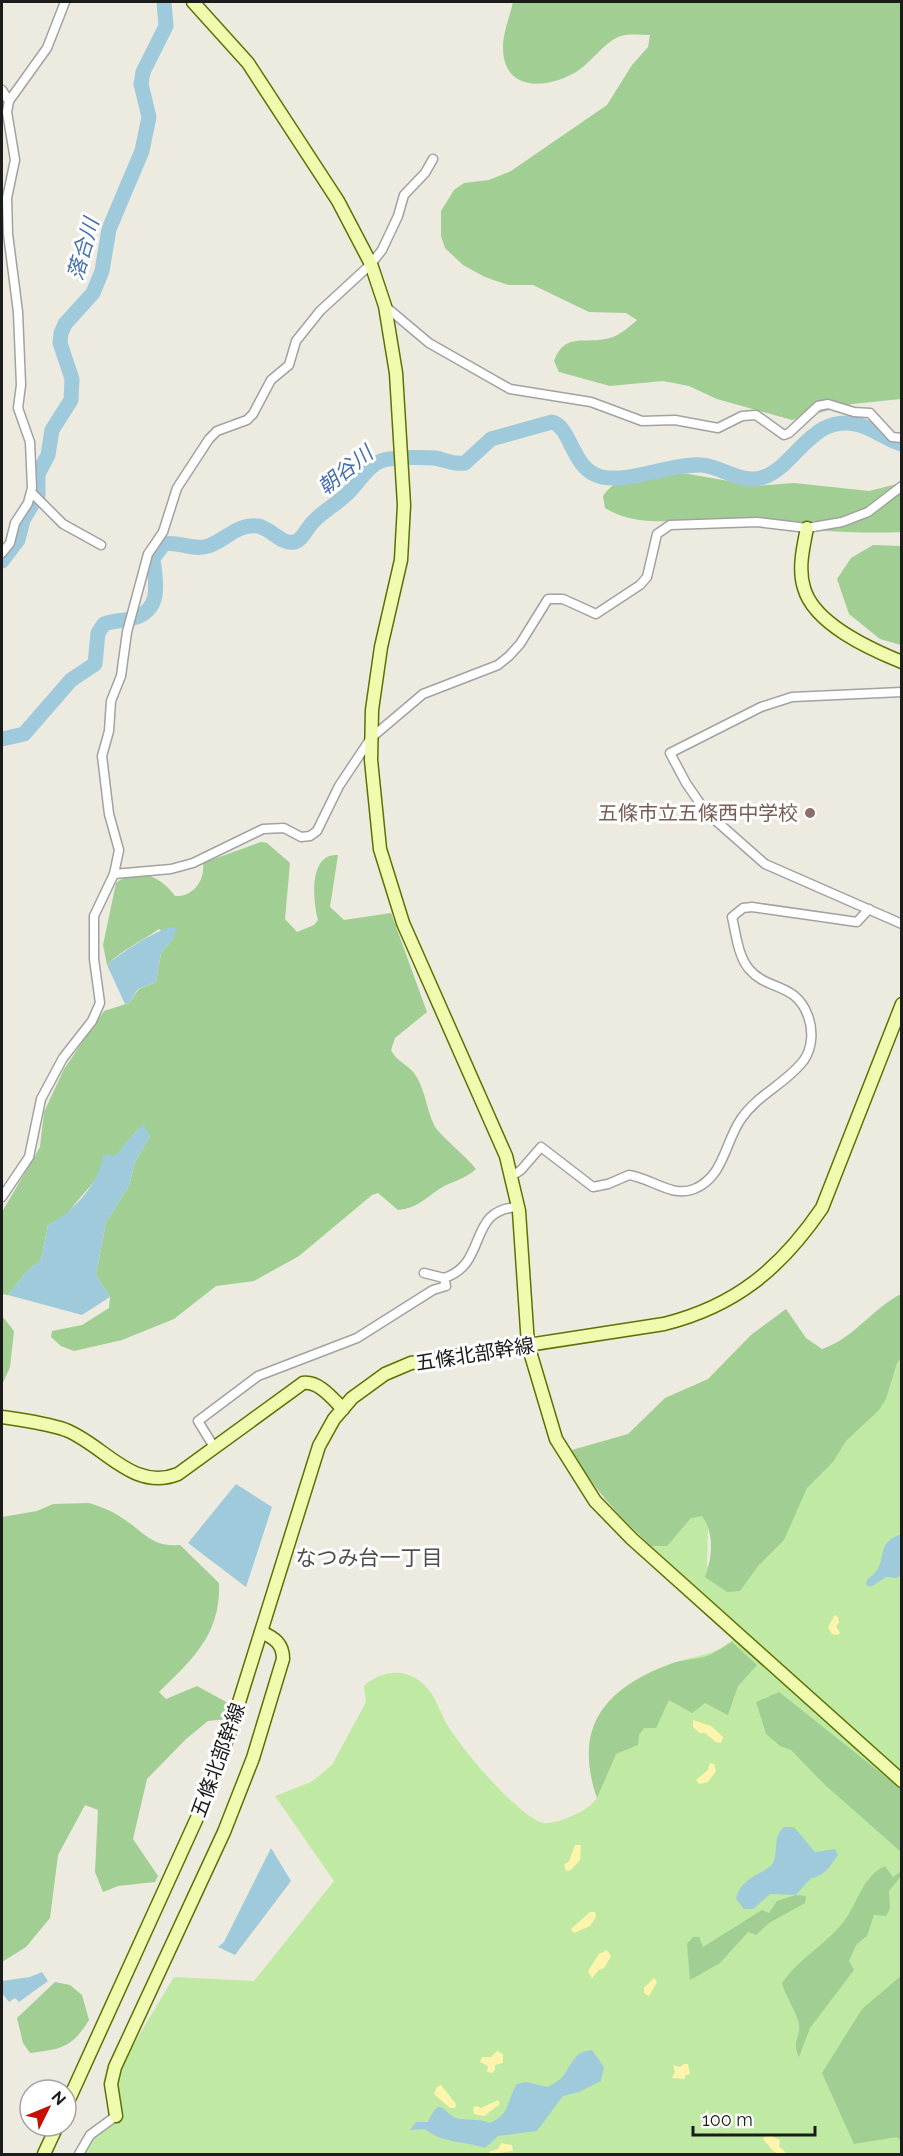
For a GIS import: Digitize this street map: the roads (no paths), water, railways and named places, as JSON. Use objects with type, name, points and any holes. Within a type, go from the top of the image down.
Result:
[{"type":"street","points":[[2,553],[10,543],[15,523],[32,494],[30,442],[18,408],[21,385],[18,312],[8,234],[7,198],[15,160],[7,112],[9,101],[47,48],[65,2]]},
{"type":"street","points":[[193,2],[235,46],[255,72],[338,201],[371,264],[386,306],[394,355],[401,451],[401,560],[377,668],[371,738],[376,823],[394,897],[498,1134],[512,1176],[518,1207],[528,1345],[556,1439],[596,1501],[632,1539],[902,1781]]},
{"type":"street","points":[[2,90],[9,101]]},
{"type":"street","points":[[2,1197],[25,1166],[31,1147],[36,1115],[63,1058],[98,1011],[100,994],[94,959],[94,916],[114,874],[119,850],[109,813],[102,756],[109,731],[111,701],[123,669],[131,618],[148,554],[163,532],[182,479],[217,431],[247,420],[253,414],[271,380],[289,365],[296,341],[320,311],[371,264],[387,242],[404,195],[425,173],[433,159]]},
{"type":"street","points":[[386,306],[429,343],[510,390],[591,402],[642,421],[675,420],[718,428],[742,416],[756,415],[784,435],[789,433],[810,411],[828,404],[854,412],[870,413],[892,437],[902,438]]},
{"type":"street","points":[[114,874],[182,866],[263,829],[275,826],[285,828],[301,837],[310,836],[317,831],[339,786],[371,738],[423,694],[484,671],[503,660],[520,644],[548,599],[563,599],[596,614],[640,585],[647,577],[657,534],[663,528],[682,524],[757,522],[807,528],[842,522],[867,513],[902,486]]},
{"type":"street","points":[[32,494],[70,530],[101,545]]},
{"type":"street","points":[[807,528],[801,557],[803,586],[807,597],[851,638],[902,662]]},
{"type":"street","points":[[902,692],[792,697],[761,707],[670,753],[694,797],[706,812],[753,855],[785,874],[902,924]]},
{"type":"street","points":[[512,1176],[521,1170],[541,1148],[593,1186],[600,1187],[629,1175],[678,1191],[692,1190],[703,1185],[719,1167],[730,1139],[748,1110],[794,1071],[805,1059],[811,1044],[811,1027],[800,1002],[791,992],[756,976],[749,969],[743,959],[732,917],[743,908],[752,907],[857,922],[869,909]]},
{"type":"street","name":"五條北部幹線","points":[[78,2080],[202,1807],[231,1731],[313,1463],[323,1439],[343,1409],[369,1385],[398,1367],[424,1359],[597,1336],[695,1316],[743,1291],[766,1275],[806,1232],[822,1208],[902,1004]]},
{"type":"street","points":[[214,1447],[198,1421],[247,1384],[276,1367],[357,1338],[445,1282],[470,1260],[482,1226],[503,1210],[518,1207]]},
{"type":"street","points":[[424,1273],[445,1282]]},
{"type":"street","points":[[2,1417],[66,1430],[89,1442],[130,1471],[152,1479],[178,1474],[303,1383],[309,1382],[321,1388],[343,1409]]},
{"type":"street","points":[[79,2154],[90,2135],[116,2116],[111,2090],[116,2067],[224,1832],[253,1758],[284,1659],[283,1650],[278,1642],[261,1632]]},
{"type":"street","points":[[44,2154],[51,2138]]},
{"type":"water","points":[[171,927],[177,928],[173,939],[161,953],[156,982],[138,989],[129,1003],[125,1004],[107,965],[138,943]]},
{"type":"water","points":[[144,1125],[150,1136],[135,1162],[129,1186],[106,1222],[96,1275],[110,1297],[82,1315],[8,1295],[26,1272],[41,1260],[48,1225],[66,1213],[91,1187],[103,1156],[109,1154],[115,1156]]},
{"type":"water","points":[[236,1484],[272,1507],[246,1587],[188,1543]]},
{"type":"water","points":[[901,1534],[901,1575],[897,1578],[886,1577],[871,1587],[866,1585],[867,1580],[880,1564],[885,1546]]},
{"type":"water","points":[[784,1827],[794,1827],[815,1852],[835,1849],[838,1855],[827,1870],[811,1878],[796,1895],[770,1894],[753,1909],[744,1909],[736,1899],[739,1891],[749,1880],[773,1863],[778,1835]]},
{"type":"water","points":[[271,1848],[291,1881],[235,1955],[218,1947],[224,1942]]},
{"type":"water","points":[[42,1972],[48,1981],[19,2002],[15,1998],[9,2002],[2,1993],[2,1981],[30,1977]]},
{"type":"water","points":[[592,2050],[604,2067],[601,2081],[579,2092],[563,2096],[537,2131],[498,2136],[485,2148],[438,2137],[425,2129],[410,2130],[416,2122],[428,2122],[436,2108],[440,2107],[460,2119],[490,2123],[502,2116],[517,2084],[526,2082],[548,2087],[562,2077],[578,2055]]},
{"type":"waterway","name":"落合川","points":[[2,561],[18,540],[23,520],[38,495],[38,474],[48,455],[52,430],[71,400],[72,379],[60,343],[61,333],[65,324],[93,293],[102,271],[109,229],[142,151],[149,117],[141,84],[143,72],[166,26],[164,2]]},
{"type":"waterway","name":"朝谷川","points":[[2,739],[24,734],[71,680],[95,664],[98,633],[104,624],[137,617],[151,607],[156,592],[153,558],[164,544],[208,546],[238,529],[251,526],[263,527],[285,541],[295,542],[317,518],[348,493],[373,465],[384,460],[430,458],[465,463],[491,439],[552,422],[564,432],[584,466],[592,473],[614,478],[702,465],[740,477],[756,479],[776,471],[817,433],[829,426],[843,423],[860,425],[902,444]]},
{"type":"place","name":"五條市立五條西中学校","points":[[810,813]]},
{"type":"district","name":"なつみ台一丁目","points":[[369,1557]]}]
